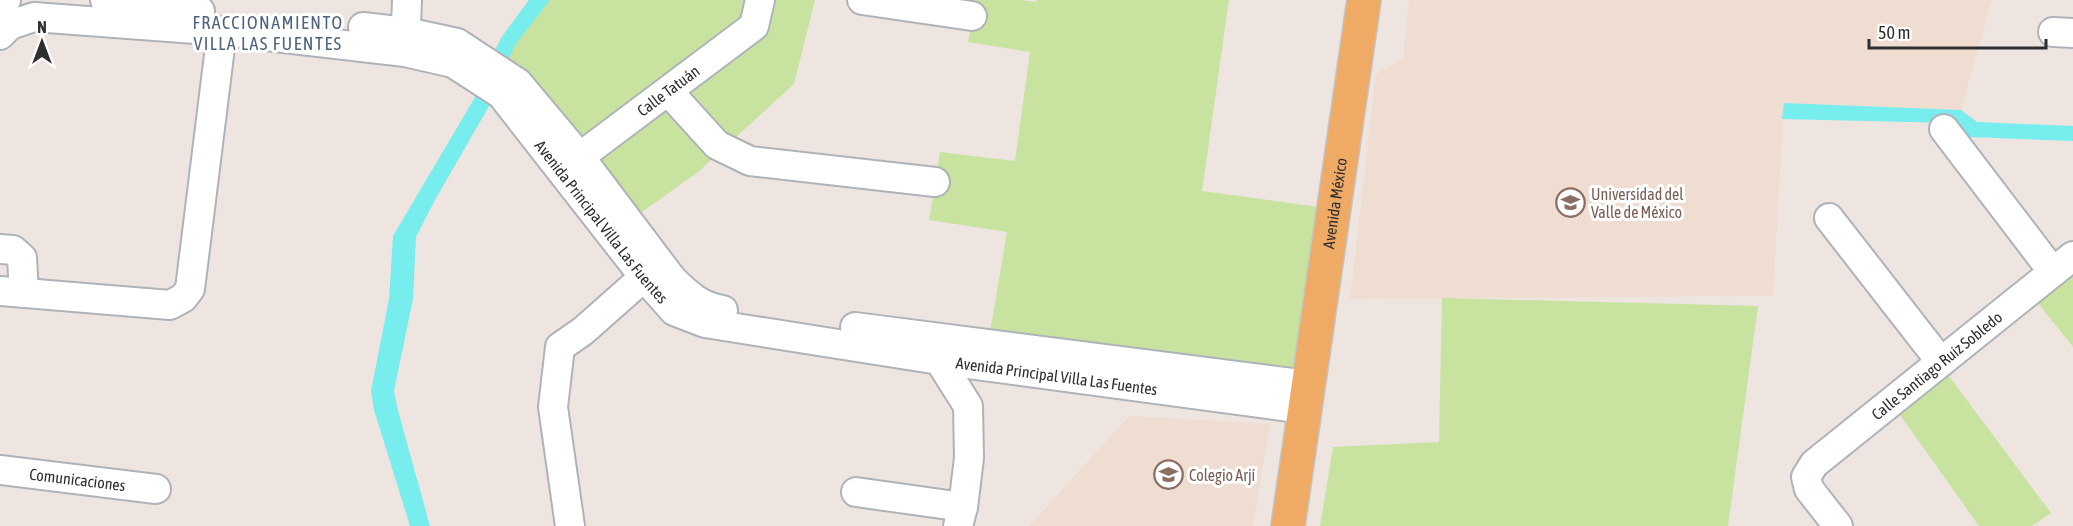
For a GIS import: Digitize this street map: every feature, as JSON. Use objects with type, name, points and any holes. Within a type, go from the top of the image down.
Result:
[{"type":"main road","name":"Avenida México","points":[[1288,526],[1364,0]]},
{"type":"street","points":[[0,3],[6,0]]},
{"type":"street","name":"Avenida Principal Villa Las Fuentes","points":[[105,0],[405,42],[453,63],[501,94],[571,164],[672,279],[688,295],[711,309],[1306,397]]},
{"type":"street","points":[[405,42],[407,0]]},
{"type":"street","name":"Calle Tatuán","points":[[571,164],[754,26],[760,0]]},
{"type":"street","points":[[862,0],[972,16]]},
{"type":"street","name":"Avenida Principal Villa Las Fuentes","points":[[0,35],[30,9],[222,31],[405,42]]},
{"type":"street","points":[[0,249],[13,250],[22,258],[12,292],[170,305],[183,298],[190,289],[222,31]]},
{"type":"street","points":[[668,91],[717,145],[750,161],[935,182]]},
{"type":"street","points":[[1944,129],[2063,264]]},
{"type":"street","name":"Avenida Principal Villa Las Fuentes","points":[[571,164],[644,277],[674,310],[705,323],[939,360],[1306,397]]},
{"type":"street","points":[[1829,218],[1941,362]]},
{"type":"street","name":"Calle Santiago Ruiz Sobledo","points":[[1838,526],[1809,489],[1806,477],[1814,464],[2063,264]]},
{"type":"street","points":[[570,526],[553,407],[560,347],[583,331],[644,277]]},
{"type":"street","points":[[856,492],[961,516],[969,458],[968,406],[939,360]]},
{"type":"street","name":"Comunicaciones","points":[[0,471],[156,489]]},
{"type":"shaded area","name":"Universidad del Valle de México","points":[[1409,0],[1992,0],[1961,110],[1784,103],[1773,296],[1350,299],[1376,74],[1403,58]]},
{"type":"shaded area","name":"Colegio Arjí","points":[[1129,416],[1270,424],[1253,526],[1029,526]]},
{"type":"green space","points":[[529,0],[815,0],[794,84],[698,172],[628,222],[488,64],[501,38]]},
{"type":"green space","points":[[976,0],[1036,2],[1037,0],[1229,0],[1202,191],[1333,209],[1308,385],[988,344],[1007,232],[929,220],[940,152],[1015,161],[1030,52],[968,42]]},
{"type":"green space","points":[[2073,266],[2073,347],[2033,297]]},
{"type":"green space","points":[[1442,298],[1758,306],[1728,526],[1320,526],[1333,447],[1439,442]]},
{"type":"green space","points":[[1943,368],[2051,513],[2032,526],[1979,526],[1891,402]]},
{"type":"water","points":[[529,0],[550,0],[515,45],[488,108],[416,237],[413,299],[394,391],[430,526],[410,526],[374,410],[371,391],[389,299],[393,236],[474,99],[501,38]]},
{"type":"water","points":[[1784,103],[1961,110],[1977,122],[2073,126],[2073,141],[1970,137],[1952,123],[1782,119]]},
{"type":"place","name":"Universidad del Valle de México","points":[[1570,203]]},
{"type":"place","name":"Colegio Arjí","points":[[1168,475]]},
{"type":"district","name":"FRACCIONAMIENTO VILLA LAS FUENTES","points":[[268,32]]}]
